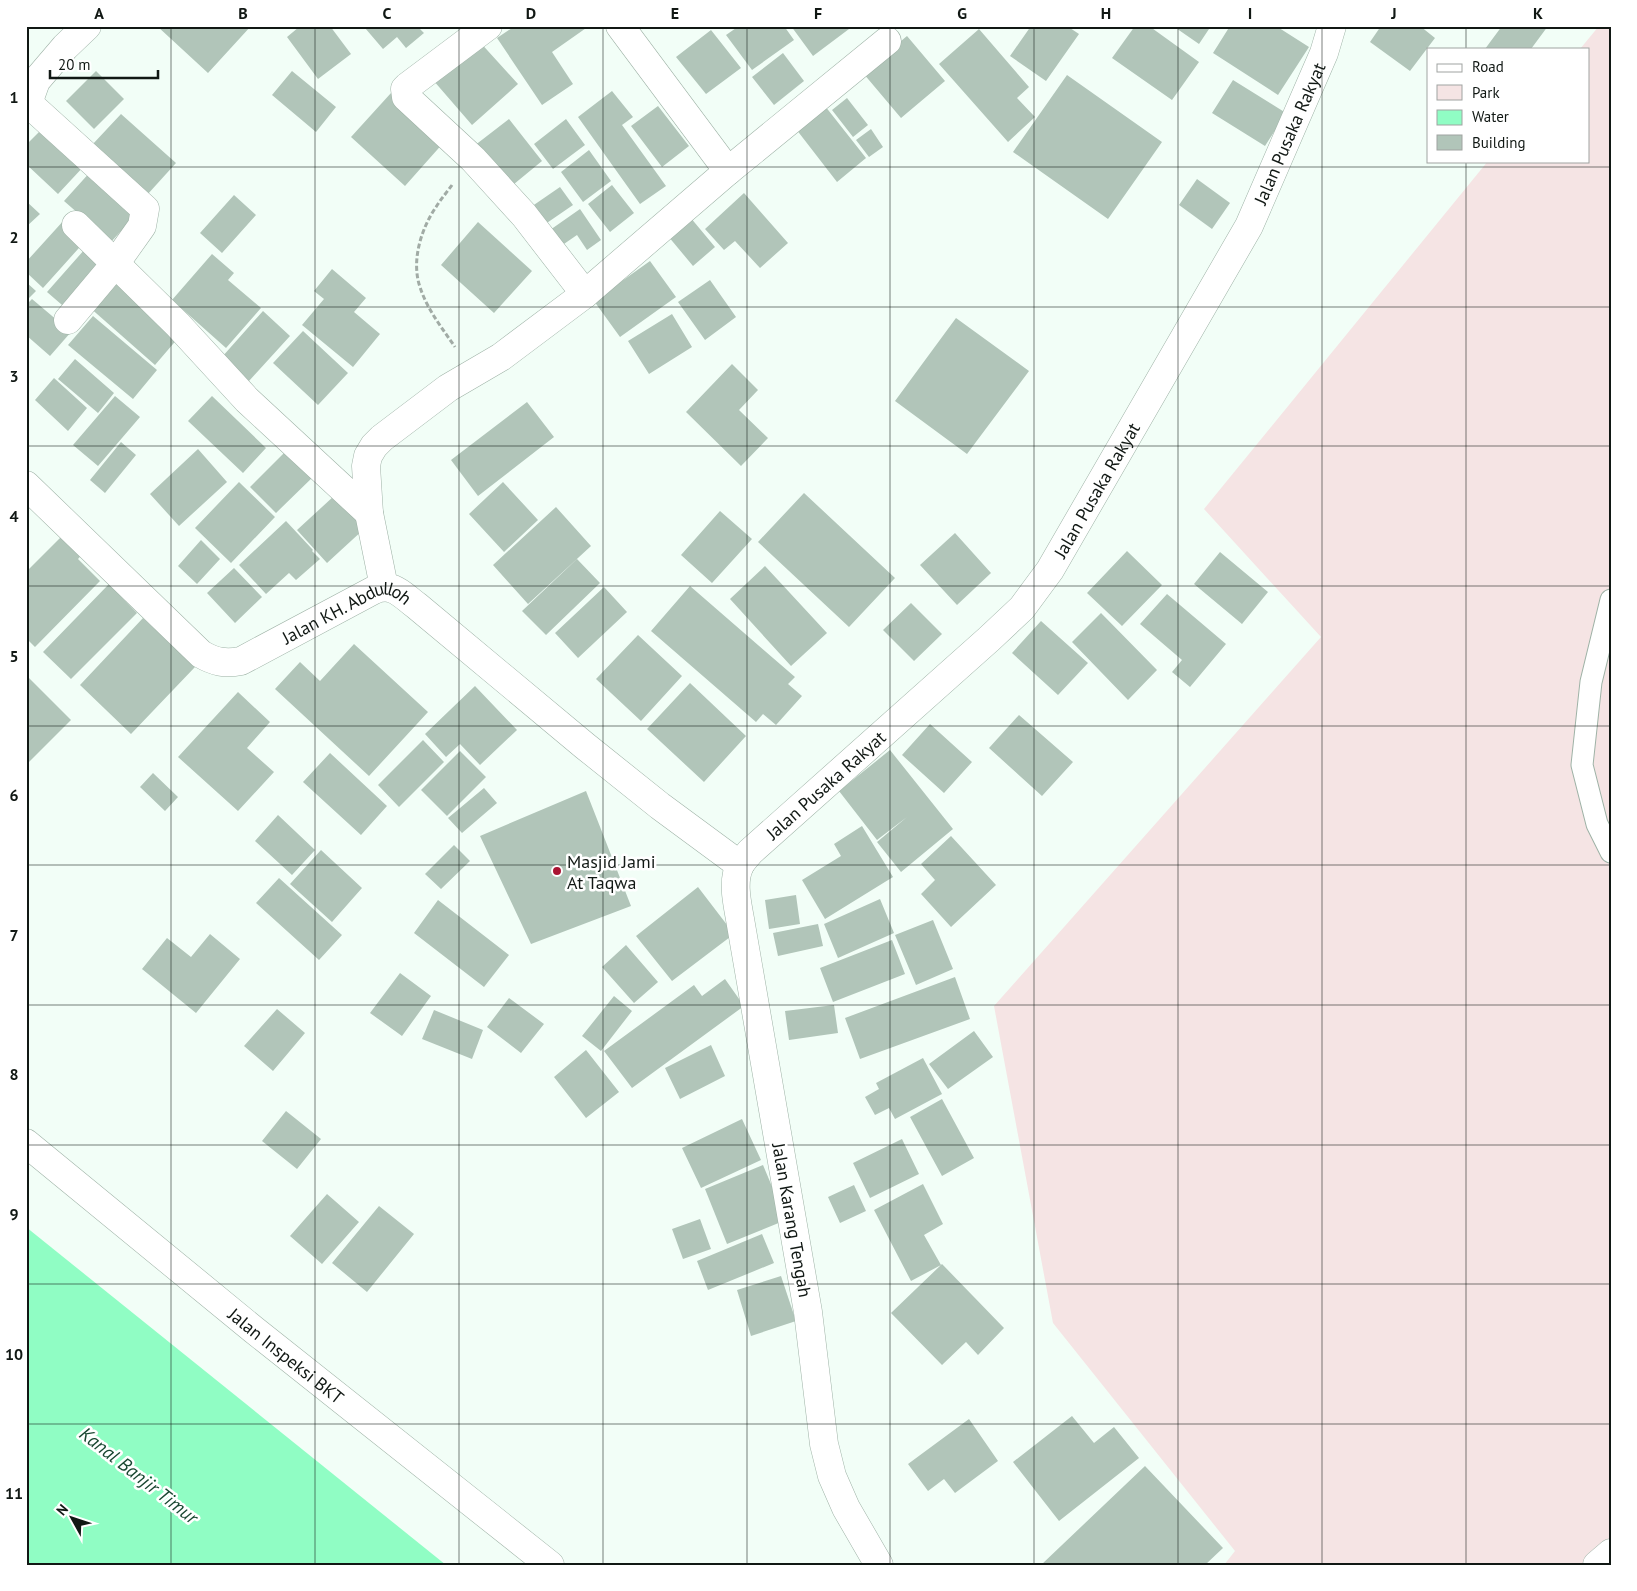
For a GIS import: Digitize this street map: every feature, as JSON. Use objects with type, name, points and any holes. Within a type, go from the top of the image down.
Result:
[{"type":"street","points":[[68,320],[115,264],[142,226],[145,209],[27,106],[36,81],[65,47],[88,26]]},
{"type":"street","points":[[488,26],[408,86],[405,93],[409,101],[473,159],[524,216],[585,294]]},
{"type":"street","points":[[620,26],[728,171]]},
{"type":"street","name":"Jalan Pusaka Rakyat","points":[[740,864],[750,852],[1022,608],[1050,570],[1249,226],[1324,53],[1332,26]]},
{"type":"street","points":[[384,587],[368,513],[366,466],[368,456],[374,446],[448,388],[501,357],[585,294],[728,171],[888,41]]},
{"type":"street","points":[[76,225],[178,325],[247,400],[368,513]]},
{"type":"street","name":"Jalan KH. Abdulloh","points":[[30,498],[201,654],[217,662],[227,664],[241,661],[374,590],[384,587],[393,588],[660,806],[740,864]]},
{"type":"street","name":"Jalan Karang Tengah","points":[[740,864],[736,879],[736,895],[808,1312],[824,1444],[832,1476],[846,1508],[879,1565]]},
{"type":"street","name":"Jalan Inspeksi BKT","points":[[26,1143],[254,1330],[550,1565]]},
{"type":"street","points":[[1597,1565],[1611,1553]]},
{"type":"lane","points":[[1611,600],[1591,682],[1582,765],[1597,824],[1611,852]]},
{"type":"path","points":[[473,159],[435,208],[422,233],[416,264],[420,287],[432,312],[473,373]]},
{"type":"green space","points":[[1599,26],[1611,26],[1611,1565],[1224,1565],[1235,1551],[1053,1323],[994,1006],[1321,637],[1204,509],[1487,162],[1590,162],[1590,48],[1581,48]]},
{"type":"water","name":"Kanal Banjir Timur","points":[[26,1227],[446,1565],[26,1565]]},
{"type":"building","points":[[157,26],[251,26],[208,73]]},
{"type":"building","points":[[299,26],[330,26],[351,54],[318,79],[287,37]]},
{"type":"building","points":[[367,26],[417,26],[424,33],[406,48],[397,37],[383,49],[365,28]]},
{"type":"building","points":[[515,26],[589,26],[552,52],[573,84],[542,105],[497,38]]},
{"type":"building","points":[[739,26],[784,26],[794,40],[752,70],[726,35]]},
{"type":"building","points":[[791,26],[853,26],[813,56]]},
{"type":"building","points":[[1031,26],[1067,26],[1079,34],[1046,81],[1010,56]]},
{"type":"building","points":[[1135,26],[1149,26],[1199,62],[1172,100],[1112,58]]},
{"type":"building","points":[[1173,26],[1211,26],[1199,44]]},
{"type":"building","points":[[1230,26],[1276,26],[1309,47],[1278,95],[1213,53]]},
{"type":"building","points":[[1381,26],[1420,26],[1435,38],[1410,71],[1370,42]]},
{"type":"building","points":[[1502,26],[1548,26],[1532,48],[1486,48]]},
{"type":"building","points":[[979,29],[1029,87],[1017,98],[1035,117],[1008,142],[939,64]]},
{"type":"building","points":[[711,30],[741,68],[706,94],[676,57]]},
{"type":"building","points":[[907,36],[945,81],[901,118],[863,73]]},
{"type":"building","points":[[478,40],[518,84],[472,125],[433,80]]},
{"type":"building","points":[[783,53],[804,81],[774,105],[752,77]]},
{"type":"building","points":[[96,71],[124,99],[94,129],[66,101]]},
{"type":"building","points":[[292,71],[336,107],[316,132],[272,95]]},
{"type":"building","points":[[1067,75],[1162,142],[1108,219],[1013,152]]},
{"type":"building","points":[[1233,80],[1286,113],[1265,146],[1212,113]]},
{"type":"building","points":[[612,91],[633,117],[622,125],[666,186],[640,204],[578,117]]},
{"type":"building","points":[[391,93],[445,141],[405,186],[351,137]]},
{"type":"building","points":[[847,98],[868,125],[853,137],[832,110]]},
{"type":"building","points":[[658,106],[689,146],[662,167],[631,126]]},
{"type":"building","points":[[825,106],[866,158],[837,182],[796,129]]},
{"type":"building","points":[[121,114],[176,163],[147,195],[92,145]]},
{"type":"building","points":[[509,119],[542,161],[508,189],[474,146]]},
{"type":"building","points":[[566,119],[585,145],[553,169],[534,144]]},
{"type":"building","points":[[45,126],[85,165],[58,194],[26,164],[26,145]]},
{"type":"building","points":[[871,129],[883,147],[869,157],[856,140]]},
{"type":"building","points":[[589,150],[611,181],[583,202],[561,172]]},
{"type":"building","points":[[92,170],[138,212],[111,242],[64,201]]},
{"type":"building","points":[[1197,179],[1230,203],[1212,229],[1179,205]]},
{"type":"building","points":[[612,185],[634,213],[610,232],[588,204]]},
{"type":"building","points":[[560,187],[573,205],[541,227],[528,209]]},
{"type":"building","points":[[744,193],[788,243],[760,268],[735,241],[724,250],[705,229]]},
{"type":"building","points":[[234,195],[256,215],[222,253],[200,233]]},
{"type":"building","points":[[26,201],[40,214],[26,227]]},
{"type":"building","points":[[580,209],[601,240],[587,250],[577,235],[561,246],[550,230]]},
{"type":"building","points":[[690,217],[715,247],[693,266],[668,236]]},
{"type":"building","points":[[65,219],[87,239],[43,288],[26,272],[26,262]]},
{"type":"building","points":[[478,222],[532,271],[494,313],[441,265]]},
{"type":"building","points":[[85,249],[107,268],[69,311],[47,292]]},
{"type":"building","points":[[212,254],[234,273],[228,280],[261,308],[226,348],[172,300]]},
{"type":"building","points":[[650,261],[676,297],[620,337],[594,301]]},
{"type":"building","points":[[332,269],[366,298],[354,312],[380,334],[353,367],[302,325],[324,299],[314,291]]},
{"type":"building","points":[[112,278],[179,337],[155,365],[88,306]]},
{"type":"building","points":[[710,280],[736,317],[705,340],[678,302]]},
{"type":"building","points":[[26,282],[36,291],[26,301]]},
{"type":"building","points":[[32,299],[71,332],[50,356],[26,335],[26,305]]},
{"type":"building","points":[[263,311],[290,336],[249,381],[222,357]]},
{"type":"building","points":[[672,314],[692,347],[649,374],[628,341]]},
{"type":"building","points":[[93,316],[157,370],[133,399],[68,345]]},
{"type":"building","points":[[956,318],[1029,371],[967,454],[895,401]]},
{"type":"building","points":[[303,331],[348,373],[318,405],[273,363]]},
{"type":"building","points":[[75,359],[114,393],[98,413],[58,379]]},
{"type":"building","points":[[732,364],[758,390],[739,410],[768,438],[741,466],[686,412]]},
{"type":"building","points":[[54,378],[87,408],[68,431],[35,400]]},
{"type":"building","points":[[115,396],[140,417],[98,466],[73,445]]},
{"type":"building","points":[[212,396],[266,448],[243,473],[188,421]]},
{"type":"building","points":[[527,402],[554,437],[478,496],[451,460]]},
{"type":"building","points":[[121,442],[136,455],[105,493],[90,480]]},
{"type":"building","points":[[290,447],[316,474],[276,513],[250,487]]},
{"type":"building","points":[[198,449],[227,482],[179,526],[150,494]]},
{"type":"building","points":[[239,482],[275,517],[231,563],[195,528]]},
{"type":"building","points":[[503,482],[538,520],[504,552],[469,514]]},
{"type":"building","points":[[804,493],[895,578],[849,627],[758,542]]},
{"type":"building","points":[[334,496],[364,529],[327,563],[297,530]]},
{"type":"building","points":[[556,507],[591,546],[528,604],[493,565]]},
{"type":"building","points":[[720,511],[752,539],[712,583],[681,555]]},
{"type":"building","points":[[286,521],[320,559],[296,580],[289,573],[266,594],[239,565]]},
{"type":"building","points":[[68,530],[87,549],[78,559],[100,581],[35,647],[26,638],[26,572]]},
{"type":"building","points":[[955,533],[991,573],[957,605],[920,565]]},
{"type":"building","points":[[201,540],[220,559],[197,584],[178,566]]},
{"type":"building","points":[[1127,551],[1162,585],[1122,626],[1087,593]]},
{"type":"building","points":[[1220,552],[1268,592],[1242,624],[1194,584]]},
{"type":"building","points":[[577,559],[600,583],[546,635],[522,611]]},
{"type":"building","points":[[765,566],[827,633],[791,666],[730,599]]},
{"type":"building","points":[[234,568],[262,597],[235,623],[207,593]]},
{"type":"building","points":[[109,584],[137,613],[71,679],[43,652]]},
{"type":"building","points":[[690,586],[795,677],[788,684],[802,696],[776,725],[763,714],[756,722],[651,631]]},
{"type":"building","points":[[604,587],[627,612],[578,658],[555,633]]},
{"type":"building","points":[[1167,594],[1226,644],[1190,687],[1172,672],[1182,660],[1140,624]]},
{"type":"building","points":[[911,603],[942,634],[914,661],[883,630]]},
{"type":"building","points":[[1101,613],[1157,670],[1128,700],[1072,642]]},
{"type":"building","points":[[143,618],[195,667],[131,734],[80,685]]},
{"type":"building","points":[[1041,621],[1088,663],[1058,695],[1012,653]]},
{"type":"building","points":[[638,635],[682,676],[641,721],[596,679]]},
{"type":"building","points":[[354,644],[428,712],[369,776],[275,689],[300,662],[320,681]]},
{"type":"building","points":[[26,675],[71,720],[26,765]]},
{"type":"building","points":[[690,683],[746,736],[704,782],[647,729]]},
{"type":"building","points":[[475,686],[517,730],[480,765],[460,744],[446,757],[425,734]]},
{"type":"building","points":[[238,692],[270,722],[247,748],[274,772],[238,811],[178,757]]},
{"type":"building","points":[[1019,715],[1073,762],[1042,796],[989,748]]},
{"type":"building","points":[[930,724],[972,762],[944,793],[902,755]]},
{"type":"building","points":[[423,740],[444,762],[399,807],[378,785]]},
{"type":"building","points":[[890,750],[953,829],[901,872],[877,842],[907,817],[877,840],[839,791]]},
{"type":"building","points":[[460,751],[486,777],[447,816],[421,790]]},
{"type":"building","points":[[330,753],[387,806],[361,835],[303,782]]},
{"type":"building","points":[[153,773],[178,797],[165,811],[140,787]]},
{"type":"building","points":[[484,788],[497,803],[462,833],[448,818]]},
{"type":"building","name":"Masjid Jami At Taqwa","points":[[586,791],[631,906],[531,944],[480,836]]},
{"type":"building","points":[[278,815],[315,850],[292,875],[255,841]]},
{"type":"building","points":[[862,826],[893,877],[825,919],[802,880],[841,856],[834,844]]},
{"type":"building","points":[[951,836],[996,885],[951,927],[921,894],[935,880],[921,864]]},
{"type":"building","points":[[454,845],[470,861],[441,889],[425,874]]},
{"type":"building","points":[[321,850],[362,888],[332,922],[290,884]]},
{"type":"building","points":[[279,878],[342,935],[319,960],[256,903]]},
{"type":"building","points":[[698,887],[734,934],[672,981],[636,936]]},
{"type":"building","points":[[796,895],[800,924],[769,929],[765,900]]},
{"type":"building","points":[[880,899],[894,933],[838,958],[824,924]]},
{"type":"building","points":[[438,900],[509,955],[484,987],[414,933]]},
{"type":"building","points":[[933,920],[953,969],[916,985],[895,935]]},
{"type":"building","points":[[818,924],[823,946],[778,956],[773,933]]},
{"type":"building","points":[[210,934],[240,959],[196,1013],[142,969],[167,938],[191,957]]},
{"type":"building","points":[[892,940],[905,974],[833,1002],[820,968]]},
{"type":"building","points":[[626,945],[658,982],[634,1003],[602,967]]},
{"type":"building","points":[[400,973],[431,996],[402,1036],[370,1013]]},
{"type":"building","points":[[955,977],[970,1019],[860,1059],[845,1018]]},
{"type":"building","points":[[725,979],[744,1006],[632,1088],[604,1051],[694,985],[702,996]]},
{"type":"building","points":[[614,996],[632,1011],[601,1051],[582,1036]]},
{"type":"building","points":[[509,998],[544,1024],[521,1053],[487,1027]]},
{"type":"building","points":[[834,1005],[838,1033],[789,1040],[785,1011]]},
{"type":"building","points":[[277,1009],[305,1033],[273,1071],[244,1046]]},
{"type":"building","points":[[434,1010],[483,1030],[472,1059],[422,1039]]},
{"type":"building","points":[[974,1031],[993,1057],[948,1089],[929,1064]]},
{"type":"building","points":[[711,1045],[725,1076],[680,1099],[665,1068]]},
{"type":"building","points":[[586,1050],[619,1092],[586,1118],[554,1077]]},
{"type":"building","points":[[923,1058],[942,1094],[895,1119],[889,1108],[875,1115],[865,1097],[879,1089],[876,1083]]},
{"type":"building","points":[[942,1099],[974,1158],[942,1176],[910,1117]]},
{"type":"building","points":[[286,1111],[321,1139],[297,1169],[262,1141]]},
{"type":"building","points":[[742,1119],[761,1160],[701,1188],[682,1148]]},
{"type":"building","points":[[902,1139],[919,1174],[870,1198],[853,1163]]},
{"type":"building","points":[[763,1165],[786,1220],[727,1244],[705,1189]]},
{"type":"building","points":[[923,1184],[943,1224],[924,1235],[941,1265],[911,1281],[874,1210]]},
{"type":"building","points":[[854,1185],[866,1211],[840,1223],[828,1197]]},
{"type":"building","points":[[327,1194],[359,1222],[322,1264],[290,1236]]},
{"type":"building","points":[[379,1206],[414,1234],[367,1292],[332,1263]]},
{"type":"building","points":[[700,1219],[711,1249],[683,1259],[672,1229]]},
{"type":"building","points":[[762,1234],[774,1263],[708,1290],[697,1261]]},
{"type":"building","points":[[942,1264],[1004,1328],[978,1355],[966,1342],[942,1365],[891,1313]]},
{"type":"building","points":[[781,1276],[796,1321],[751,1336],[737,1290]]},
{"type":"building","points":[[1072,1416],[1094,1443],[1114,1427],[1139,1458],[1059,1521],[1013,1462]]},
{"type":"building","points":[[969,1419],[998,1461],[955,1493],[944,1479],[928,1491],[908,1464]]},
{"type":"building","points":[[1145,1466],[1223,1548],[1205,1565],[1041,1565]]},
{"type":"place","name":"Masjid Jami At Taqwa","points":[[557,871]]}]
